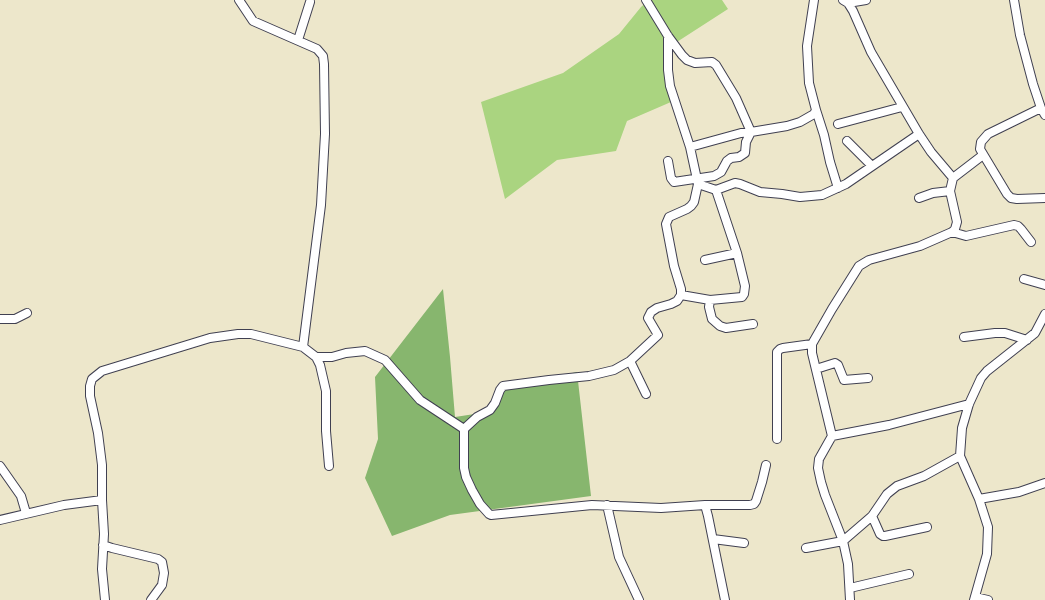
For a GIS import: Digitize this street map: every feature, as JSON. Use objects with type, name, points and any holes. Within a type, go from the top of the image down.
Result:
[{"type":"street","points":[[240,0],[253,21],[317,49],[322,56],[324,64],[325,134],[321,205],[303,347]]},
{"type":"street","points":[[646,0],[668,36],[687,60],[695,63],[712,62],[716,64],[736,98],[751,132]]},
{"type":"street","points":[[814,0],[807,46],[809,83],[838,188]]},
{"type":"street","points":[[846,2],[866,0]]},
{"type":"street","points":[[1014,0],[1020,35],[1033,84],[1044,113],[988,134],[981,142],[980,149],[1011,198],[1017,200],[1045,198]]},
{"type":"street","points":[[298,40],[310,2]]},
{"type":"street","points":[[846,2],[853,11],[871,52],[918,134],[953,178]]},
{"type":"street","points":[[668,36],[670,86],[690,147],[697,181],[694,202],[687,209],[669,217],[666,224],[681,295],[677,301],[650,312],[648,318],[658,335],[630,361],[614,370],[589,376],[503,386],[490,410],[476,417],[464,429],[464,468],[472,490],[480,504],[491,515],[592,505],[661,508],[705,505],[746,506],[756,502],[766,465]]},
{"type":"street","points":[[838,124],[902,107]]},
{"type":"street","points":[[690,147],[741,132],[787,126],[800,122],[814,114],[816,110]]},
{"type":"street","points":[[668,161],[671,178],[674,182],[697,181],[714,176],[721,172],[727,161],[731,158],[745,153],[746,142],[751,132]]},
{"type":"street","points":[[716,190],[731,184],[740,184],[760,192],[800,197],[822,195],[838,188],[918,134]]},
{"type":"street","points":[[847,141],[872,166]]},
{"type":"street","points":[[850,600],[848,564],[843,541],[825,495],[818,468],[819,458],[832,436],[812,353],[812,344],[859,266],[869,260],[920,246],[955,229],[957,222],[950,191],[953,178],[983,155]]},
{"type":"street","points":[[681,295],[710,300],[744,296],[745,286],[737,253],[716,190],[697,181]]},
{"type":"street","points":[[918,198],[933,193],[950,191]]},
{"type":"street","points":[[952,232],[966,236],[1014,225],[1018,226],[1031,242]]},
{"type":"street","points":[[705,260],[737,253]]},
{"type":"street","points":[[1024,279],[1045,285]]},
{"type":"street","points":[[710,300],[709,308],[712,319],[720,326],[726,328],[753,324]]},
{"type":"street","points":[[0,319],[15,319],[27,313]]},
{"type":"street","points":[[988,600],[975,598],[987,554],[988,527],[979,499],[960,456],[962,428],[969,404],[981,378],[1035,333],[1045,314]]},
{"type":"street","points":[[964,337],[1005,333],[1027,340]]},
{"type":"street","points":[[106,600],[102,569],[104,534],[102,465],[90,386],[92,379],[102,371],[204,339],[238,334],[251,334],[303,347],[316,357],[320,365],[326,391],[326,431],[329,466]]},
{"type":"street","points":[[777,439],[777,352],[783,348],[812,344]]},
{"type":"street","points":[[316,357],[332,357],[346,353],[365,352],[385,360],[420,400],[464,429]]},
{"type":"street","points":[[630,361],[646,394]]},
{"type":"street","points":[[816,369],[835,363],[838,365],[844,380],[868,378]]},
{"type":"street","points":[[832,436],[889,425],[969,404]]},
{"type":"street","points":[[806,548],[843,541],[872,516],[887,494],[897,486],[924,476],[960,456]]},
{"type":"street","points":[[0,466],[21,496],[26,513]]},
{"type":"street","points":[[979,499],[1019,492],[1045,483]]},
{"type":"street","points":[[0,520],[64,505],[102,500]]},
{"type":"street","points":[[607,505],[619,557],[639,600]]},
{"type":"street","points":[[705,505],[725,600]]},
{"type":"street","points":[[872,516],[882,536],[927,527]]},
{"type":"street","points":[[713,540],[744,543]]},
{"type":"street","points":[[104,545],[158,559],[162,562],[164,573],[162,585],[151,600]]},
{"type":"street","points":[[850,588],[909,574]]},
{"type":"green space","points":[[649,0],[722,0],[728,9],[666,49],[671,102],[627,121],[616,151],[557,160],[505,199],[481,102],[563,73],[619,34]]},
{"type":"green space","points":[[443,289],[455,417],[494,411],[505,387],[577,372],[591,496],[450,515],[392,536],[365,478],[378,439],[375,377]]}]
